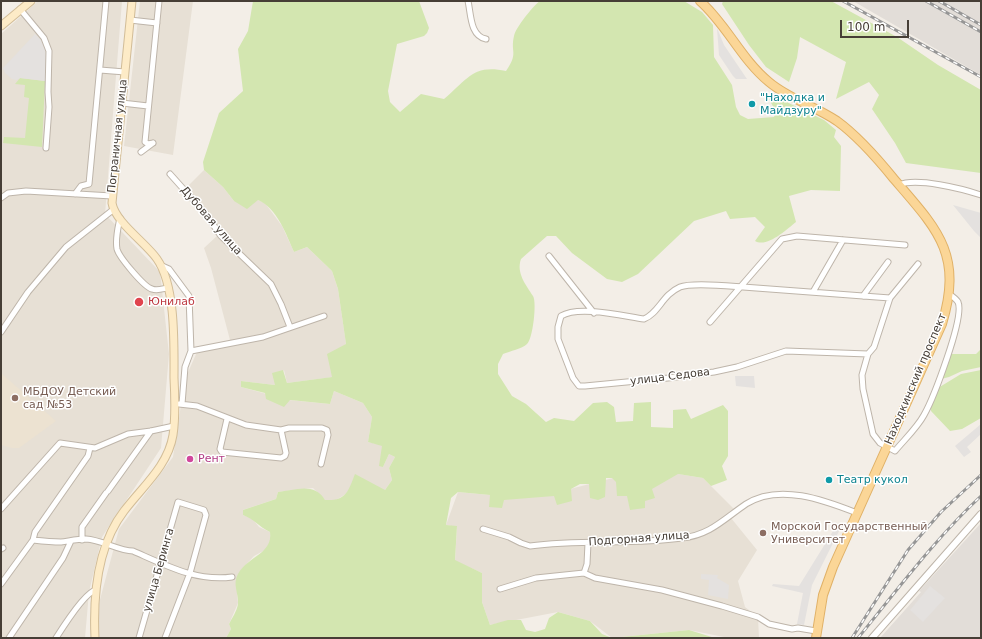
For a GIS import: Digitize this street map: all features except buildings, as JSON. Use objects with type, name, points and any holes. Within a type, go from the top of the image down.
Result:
[{"type":"main road","points":[[1,26],[31,1]]},
{"type":"main road","name":"Пограничная улица","points":[[95,638],[96,590],[107,544],[124,512],[166,456],[172,442],[178,404],[174,328],[167,288],[160,265],[152,253],[120,218],[114,209],[112,196],[132,1]]},
{"type":"main road","name":"Находкинский проспект","points":[[700,1],[715,16],[742,54],[759,74],[776,88],[827,115],[847,129],[870,151],[927,217],[941,238],[950,269],[949,294],[942,324],[827,583],[820,607],[816,635]]},
{"type":"street","points":[[75,194],[81,186],[89,184],[106,1]]},
{"type":"street","points":[[141,152],[153,143],[148,144],[145,142],[159,1]]},
{"type":"street","points":[[468,1],[474,31],[481,38],[486,39]]},
{"type":"street","points":[[20,9],[44,38],[49,51],[49,107],[46,148]]},
{"type":"street","points":[[130,20],[156,23]]},
{"type":"street","points":[[100,70],[125,72]]},
{"type":"street","points":[[122,103],[148,106]]},
{"type":"street","name":"Дубовая улица","points":[[170,174],[205,213],[221,236],[271,284],[290,327]]},
{"type":"street","points":[[899,185],[907,182],[933,184],[981,195]]},
{"type":"street","points":[[1,198],[8,193],[26,191],[48,191],[112,196]]},
{"type":"street","points":[[1,332],[28,292],[66,247],[114,209]]},
{"type":"street","points":[[120,218],[116,236],[120,256],[148,288],[156,290],[167,288]]},
{"type":"street","points":[[710,322],[782,239],[797,236],[905,246]]},
{"type":"street","points":[[813,292],[843,240]]},
{"type":"street","points":[[549,256],[594,313]]},
{"type":"street","points":[[863,296],[888,262]]},
{"type":"street","points":[[918,264],[890,298],[874,347],[868,354],[862,375],[863,389],[873,434],[876,440],[895,451],[924,416],[952,343],[959,316],[959,306],[958,302],[949,294]]},
{"type":"street","points":[[160,265],[169,269],[189,296],[191,351],[185,367],[178,404],[197,406],[227,419],[246,425],[282,430],[289,428],[316,427],[327,430],[328,435],[322,464]]},
{"type":"street","name":"улица Седова","points":[[868,354],[786,351],[737,367],[714,372],[580,386],[573,378],[558,340],[559,320],[561,316],[567,312],[594,313],[644,319],[652,316],[664,299],[680,287],[689,285],[739,287],[890,298]]},
{"type":"street","points":[[191,351],[263,337],[324,316]]},
{"type":"street","points":[[227,419],[220,449],[222,452],[281,458],[285,456],[286,453],[282,430]]},
{"type":"street","points":[[1,509],[60,443],[90,448],[104,446],[132,432],[151,431],[174,426]]},
{"type":"street","points":[[82,540],[82,527],[151,431]]},
{"type":"street","points":[[1,584],[33,540],[36,532],[88,456],[90,448]]},
{"type":"street","name":"Подгорная улица","points":[[483,529],[509,537],[530,546],[684,538],[698,535],[714,528],[747,504],[764,497],[785,493],[829,503],[857,513]]},
{"type":"street","name":"улица Беринга","points":[[139,638],[178,502],[204,510],[206,515],[190,573]]},
{"type":"street","points":[[872,638],[981,514]]},
{"type":"street","points":[[33,540],[54,542],[82,540],[107,544],[208,578],[232,577]]},
{"type":"street","points":[[9,638],[63,558],[71,541]]},
{"type":"street","points":[[584,573],[587,564],[588,543]]},
{"type":"street","points":[[165,638],[190,573]]},
{"type":"street","points":[[500,589],[536,578],[584,573],[595,578],[662,590],[758,617],[769,624],[792,629],[798,628],[816,635]]},
{"type":"street","points":[[56,638],[73,611],[80,606],[88,594],[96,590]]},
{"type":"shaded area","points":[[38,1],[122,1],[105,214],[160,272],[169,354],[161,448],[102,537],[89,592],[85,638],[1,638],[1,34]]},
{"type":"shaded area","points":[[140,1],[193,1],[173,155],[124,146]]},
{"type":"shaded area","points":[[853,1],[981,1],[981,75]]},
{"type":"shaded area","points":[[717,28],[724,45],[747,79],[736,79],[719,55]]},
{"type":"shaded area","points":[[35,34],[41,40],[45,50],[47,60],[45,81],[20,78],[17,80],[12,79],[5,73],[3,68]]},
{"type":"shaded area","points":[[204,170],[223,187],[234,201],[258,200],[265,203],[282,226],[294,252],[307,247],[332,271],[338,289],[346,344],[333,377],[287,383],[284,370],[275,385],[241,381],[241,387],[289,400],[330,404],[334,391],[363,403],[372,417],[368,442],[382,445],[383,467],[389,454],[395,457],[389,468],[392,480],[385,490],[346,494],[336,500],[325,500],[313,488],[278,492],[276,499],[243,510],[243,515],[252,518],[259,527],[270,532],[271,539],[267,549],[254,556],[242,569],[236,580],[238,603],[229,624],[231,629],[226,638],[97,638],[98,607],[119,529],[173,457],[185,379],[197,352],[230,340],[211,268],[204,248],[218,235],[187,187]]},
{"type":"shaded area","points":[[953,205],[981,213],[981,238],[974,231]]},
{"type":"shaded area","name":"МБДОУ Детский сад №53","points":[[2,374],[56,421],[19,448],[1,445]]},
{"type":"shaded area","points":[[735,376],[754,376],[755,388],[736,386]]},
{"type":"shaded area","points":[[981,424],[981,434],[967,447],[971,452],[964,457],[955,446]]},
{"type":"shaded area","points":[[678,474],[703,478],[737,512],[731,518],[757,550],[738,581],[745,607],[758,617],[759,638],[729,638],[689,630],[612,638],[590,621],[558,612],[490,625],[482,602],[482,573],[455,561],[457,527],[446,525],[458,492],[490,495],[570,489],[613,478]]},
{"type":"shaded area","points":[[838,523],[842,525],[812,585],[804,625],[797,624],[803,593],[772,586],[773,584],[799,586]]},
{"type":"shaded area","points":[[981,523],[981,638],[880,638],[921,592],[919,591]]},
{"type":"shaded area","points":[[701,574],[718,575],[717,578],[729,585],[728,599],[708,595],[709,580],[701,579]]},
{"type":"shaded area","points":[[930,586],[945,598],[923,622],[910,610]]},
{"type":"green space","points":[[253,1],[419,1],[429,28],[424,36],[397,44],[388,91],[390,102],[400,112],[421,94],[444,99],[465,80],[478,72],[495,69],[506,71],[513,56],[515,32],[533,7],[540,1],[684,1],[702,12],[713,25],[714,57],[732,85],[736,107],[740,115],[748,119],[774,117],[776,112],[769,99],[772,95],[824,120],[836,130],[834,137],[841,146],[840,191],[811,190],[789,196],[796,222],[771,240],[760,243],[755,241],[765,227],[755,217],[730,219],[726,211],[694,221],[638,274],[622,282],[607,279],[572,253],[556,236],[547,236],[521,259],[521,274],[533,296],[535,305],[533,328],[529,341],[525,346],[503,354],[498,364],[498,374],[512,396],[526,404],[546,422],[554,418],[574,421],[593,403],[607,402],[614,407],[616,422],[633,421],[634,403],[651,402],[651,427],[673,428],[673,410],[686,409],[691,419],[723,405],[728,411],[728,456],[722,466],[727,480],[711,486],[703,478],[678,474],[652,489],[655,498],[645,501],[645,508],[630,510],[627,496],[617,496],[616,482],[612,478],[606,478],[605,497],[598,500],[590,498],[589,484],[580,484],[571,489],[572,501],[557,505],[554,496],[504,500],[502,508],[489,507],[490,495],[458,492],[451,498],[446,525],[457,526],[455,560],[482,573],[482,602],[490,625],[508,620],[521,620],[526,630],[535,632],[545,629],[549,618],[558,612],[590,621],[602,634],[612,638],[226,638],[231,629],[229,624],[236,612],[238,604],[236,578],[242,568],[264,550],[270,539],[270,532],[243,515],[243,510],[276,499],[278,492],[304,488],[316,491],[321,494],[325,500],[338,499],[348,490],[355,474],[385,490],[392,480],[389,468],[395,457],[389,454],[383,467],[379,466],[382,446],[368,442],[372,417],[363,403],[334,391],[330,404],[290,400],[284,407],[266,399],[265,393],[241,387],[241,381],[275,385],[272,373],[283,370],[287,383],[332,377],[327,354],[346,344],[338,289],[332,271],[307,247],[294,252],[276,215],[265,204],[258,200],[247,209],[234,201],[223,187],[204,170],[203,162],[219,113],[243,91],[238,49],[248,31]]},
{"type":"green space","points":[[723,1],[831,1],[897,37],[938,65],[981,90],[981,173],[906,163],[895,143],[872,109],[879,95],[869,82],[836,99],[846,62],[800,37],[797,58],[789,82],[766,67],[749,45],[722,4]]},
{"type":"green space","points":[[20,78],[45,81],[42,147],[3,143],[4,137],[25,138],[29,98],[24,97],[25,85],[15,84]]},
{"type":"green space","points":[[981,349],[981,367],[962,371],[941,379],[951,354],[976,354]]},
{"type":"green space","points":[[981,370],[981,418],[962,429],[950,431],[931,411],[931,406],[938,388],[961,374]]},
{"type":"green space","points":[[689,630],[715,638],[612,638]]},
{"type":"railway","points":[[843,1],[981,77]]},
{"type":"railway","points":[[926,1],[981,32]]},
{"type":"railway","points":[[939,1],[981,25]]},
{"type":"railway","points":[[852,638],[908,550],[941,512],[981,475]]},
{"type":"railway","points":[[858,638],[932,547],[981,496]]},
{"type":"place","name":"\"Находка и Майдзуру\"","points":[[752,104]]},
{"type":"place","name":"Юнилаб","points":[[139,302]]},
{"type":"place","name":"МБДОУ Детский сад №53","points":[[15,398]]},
{"type":"place","name":"Рент","points":[[190,459]]},
{"type":"place","name":"Театр кукол","points":[[829,480]]},
{"type":"place","name":"Морской Государственный Университет","points":[[763,533]]}]
